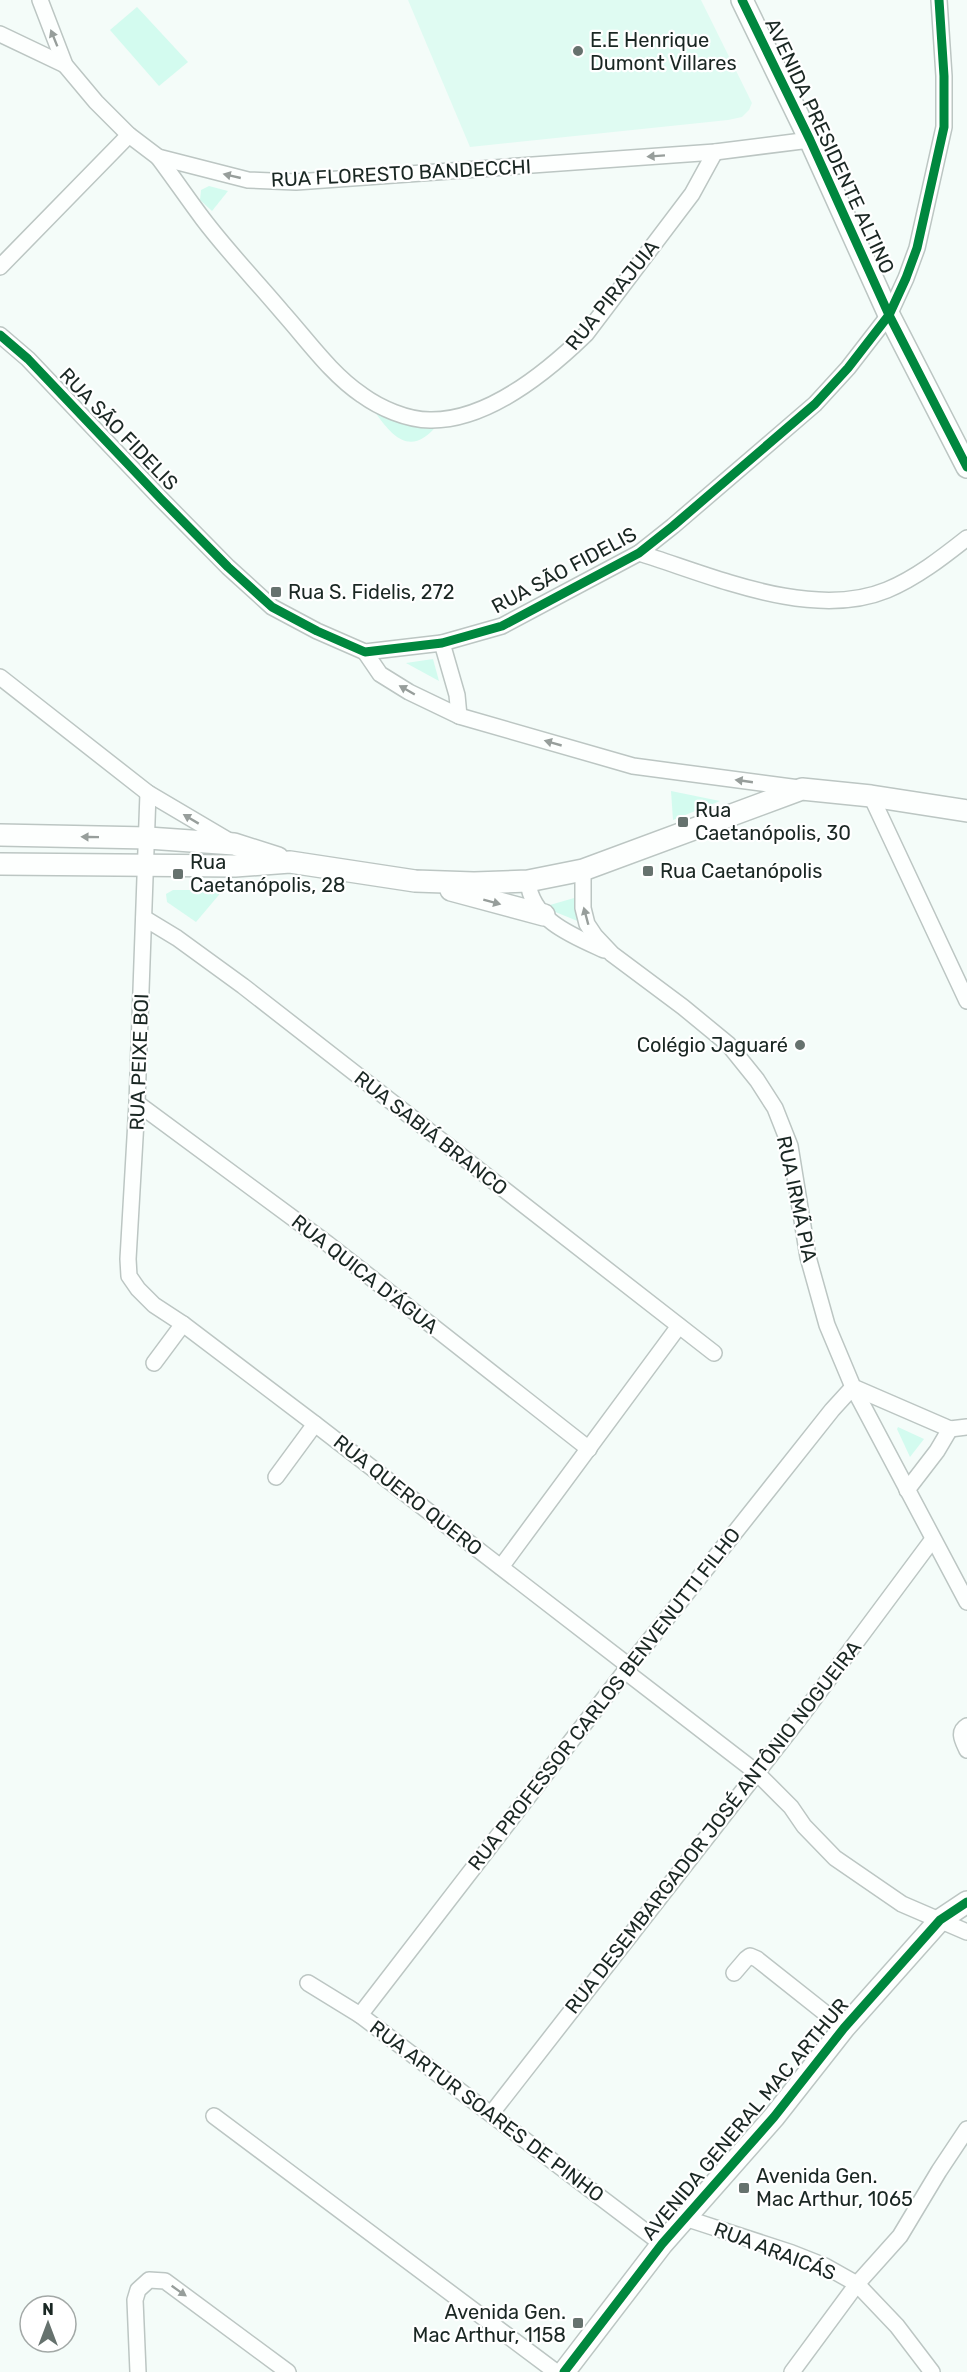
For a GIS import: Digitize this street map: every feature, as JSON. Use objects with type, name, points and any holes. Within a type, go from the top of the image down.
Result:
[{"type":"main road","name":"AVENIDA PRESIDENTE ALTINO","points":[[742,0],[810,140],[889,315],[967,467]]},
{"type":"main road","points":[[415,881],[474,883],[528,881],[583,870],[802,789],[871,796],[967,811]]},
{"type":"main road","points":[[0,835],[148,838],[234,844],[290,862],[415,881],[544,915]]},
{"type":"main road","points":[[0,864],[235,866],[290,862]]},
{"type":"main road","name":"AVENIDA GENERAL MAC ARTHUR","points":[[564,2372],[662,2244],[774,2117],[844,2028],[940,1920],[967,1902]]},
{"type":"street","name":"RUA FLORESTO BANDECCHI","points":[[40,0],[65,64],[96,102],[129,135],[158,157],[248,180],[273,182],[715,152],[810,140]]},
{"type":"street","name":"RUA SÃO FIDELIS","points":[[0,335],[28,359],[228,567],[272,607],[317,631],[365,652],[442,643],[502,626],[639,553],[722,486],[815,404],[848,368],[889,315],[906,278],[916,248],[927,209],[944,127],[944,76],[939,0]]},
{"type":"street","points":[[0,34],[65,64]]},
{"type":"street","points":[[0,267],[129,135]]},
{"type":"street","name":"RUA PIRAJUIA","points":[[158,157],[205,221],[339,375],[362,396],[390,410],[430,420],[476,410],[502,399],[565,354],[586,334],[685,203],[715,152]]},
{"type":"street","points":[[639,553],[773,595],[824,602],[846,600],[888,590],[938,561],[967,538]]},
{"type":"street","points":[[442,643],[457,695],[459,716]]},
{"type":"street","points":[[365,652],[380,674],[409,692],[459,716],[633,766],[802,789]]},
{"type":"street","points":[[0,677],[148,793],[234,844]]},
{"type":"street","points":[[147,864],[148,793]]},
{"type":"street","points":[[871,796],[967,1001]]},
{"type":"street","name":"RUA PEIXE BOI","points":[[128,1259],[147,864]]},
{"type":"street","name":"RUA IRMÃ PIA","points":[[583,870],[583,908],[587,924],[595,936],[612,954],[683,1006],[728,1044],[757,1080],[775,1108],[790,1146],[808,1257],[827,1325],[853,1387],[967,1602]]},
{"type":"street","name":"RUA IRMÃ PIA","points":[[528,881],[532,900],[544,915],[574,936],[612,954]]},
{"type":"street","name":"RUA SABIÁ BRANCO","points":[[144,918],[177,938],[243,986],[714,1353]]},
{"type":"street","name":"RUA QUICA D'ÁGUA","points":[[137,1103],[328,1244],[589,1449]]},
{"type":"street","name":"RUA QUERO QUERO","points":[[128,1259],[129,1276],[154,1305],[183,1324],[501,1567],[756,1772],[835,1858],[902,1904],[967,1932]]},
{"type":"street","points":[[154,1363],[183,1324]]},
{"type":"street","points":[[501,1567],[679,1326]]},
{"type":"street","points":[[853,1387],[950,1429],[967,1427]]},
{"type":"street","name":"RUA PROFESSOR CARLOS BENVENUTTI FILHO","points":[[360,2015],[627,1668],[832,1410],[853,1387]]},
{"type":"street","name":"RUA QUERO QUERO","points":[[276,1477],[315,1424]]},
{"type":"street","points":[[907,1490],[937,1451],[950,1429]]},
{"type":"street","name":"RUA DESEMBARGADOR JOSÉ ANTÔNIO NOGUEIRA","points":[[491,2114],[802,1715],[933,1539]]},
{"type":"street","points":[[967,1726],[963,1728],[961,1736],[967,1750]]},
{"type":"street","points":[[734,1972],[750,1956],[757,1959],[844,2028]]},
{"type":"street","name":"RUA ARTUR SOARES DE PINHO","points":[[308,1983],[360,2015],[662,2244]]},
{"type":"street","points":[[214,2116],[556,2372]]},
{"type":"street","points":[[792,2372],[857,2284],[900,2236],[967,2129]]},
{"type":"street","name":"RUA ARAICÁS","points":[[685,2218],[792,2253],[825,2266],[857,2284],[897,2326],[932,2372]]},
{"type":"street","points":[[138,2372],[135,2300],[138,2290],[149,2280],[165,2281],[288,2372]]},
{"type":"shaded area","name":"E.E Henrique Dumont Villares","points":[[408,0],[701,0],[752,103],[742,117],[728,120],[470,147]]},
{"type":"shaded area","points":[[137,7],[188,62],[159,86],[110,30]]},
{"type":"shaded area","points":[[209,186],[228,191],[212,211],[200,200],[201,190]]},
{"type":"shaded area","points":[[375,412],[401,421],[439,423],[421,439],[413,442],[405,441],[390,431]]},
{"type":"shaded area","points":[[433,659],[439,681],[406,663]]},
{"type":"shaded area","points":[[671,791],[720,801],[673,820]]},
{"type":"shaded area","points":[[173,890],[223,890],[196,922],[167,902],[166,894]]},
{"type":"shaded area","points":[[581,896],[580,922],[543,907]]},
{"type":"shaded area","points":[[898,1427],[924,1439],[910,1457],[897,1429]]},
{"type":"cycle path","points":[[742,0],[810,140],[889,315],[967,467]]},
{"type":"cycle path","points":[[0,335],[28,359],[161,499],[228,567],[272,607],[317,631],[365,652],[442,643],[502,626],[639,553],[673,526],[815,404],[848,368],[889,315],[917,248],[944,127],[944,76],[939,0]]},
{"type":"cycle path","points":[[564,2372],[662,2244],[774,2117],[844,2028],[940,1920],[967,1902]]},
{"type":"place","name":"E.E Henrique Dumont Villares","points":[[578,51]]},
{"type":"place","name":"Rua S. Fidelis, 272","points":[[276,592]]},
{"type":"place","name":"Rua Caetanópolis, 30","points":[[683,822]]},
{"type":"place","name":"Rua Caetanópolis","points":[[648,871]]},
{"type":"place","name":"Rua Caetanópolis, 28","points":[[178,874]]},
{"type":"place","name":"Colégio Jaguaré","points":[[800,1045]]},
{"type":"place","name":"Avenida Gen. Mac Arthur, 1065","points":[[744,2188]]},
{"type":"place","name":"Avenida Gen. Mac Arthur, 1158","points":[[578,2323]]}]
